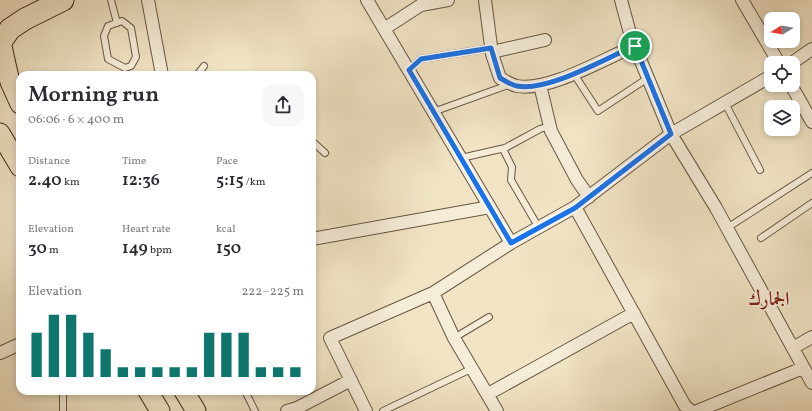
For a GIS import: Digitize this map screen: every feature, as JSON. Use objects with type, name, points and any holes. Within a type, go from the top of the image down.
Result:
[{"type":"highway","points":[[0,43],[10,29],[25,19],[63,0]]},
{"type":"highway","points":[[0,21],[2,28],[0,43]]},
{"type":"main road","points":[[0,43],[10,82],[16,95]]},
{"type":"main road","points":[[0,133],[16,160]]},
{"type":"main road","points":[[150,395],[160,411]]},
{"type":"main road","points":[[186,395],[196,411]]},
{"type":"street","points":[[148,0],[161,71]]},
{"type":"street","points":[[367,0],[511,243]]},
{"type":"street","points":[[384,29],[425,2],[448,0]]},
{"type":"street","points":[[485,0],[492,50],[500,78],[517,86],[540,85],[574,74],[604,58],[635,46]]},
{"type":"street","points":[[621,0],[635,46],[671,134],[727,228],[812,383]]},
{"type":"street","points":[[742,0],[775,56]]},
{"type":"street","points":[[492,50],[545,40]]},
{"type":"street","points":[[800,57],[812,49]]},
{"type":"street","points":[[366,411],[330,338],[433,293],[511,243],[575,208],[671,134],[764,80]]},
{"type":"street","points":[[540,85],[550,126],[577,180],[589,197]]},
{"type":"street","points":[[795,92],[812,122]]},
{"type":"street","points":[[316,238],[490,207]]},
{"type":"street","points":[[575,208],[634,313],[684,409]]},
{"type":"street","points":[[433,293],[454,338],[498,411]]},
{"type":"street","points":[[488,394],[634,313]]},
{"type":"street","points":[[793,348],[812,337]]},
{"type":"street","points":[[0,353],[16,346]]},
{"type":"street","points":[[697,411],[804,368]]},
{"type":"street","points":[[287,411],[297,408],[351,380]]},
{"type":"lane","points":[[111,0],[116,23]]},
{"type":"lane","points":[[122,21],[131,28],[136,57],[131,66],[125,68],[108,59],[104,36],[108,26],[116,23],[122,21]]},
{"type":"lane","points":[[409,70],[421,59],[492,50]]},
{"type":"lane","points":[[200,71],[204,66]]},
{"type":"lane","points":[[574,74],[598,111],[648,78]]},
{"type":"lane","points":[[433,112],[512,84]]},
{"type":"lane","points":[[725,103],[760,170]]},
{"type":"lane","points":[[461,158],[503,149],[540,129],[550,126]]},
{"type":"lane","points":[[316,145],[325,153]]},
{"type":"lane","points":[[503,149],[512,167],[511,180],[538,228]]},
{"type":"lane","points":[[727,228],[812,173]]},
{"type":"lane","points":[[761,238],[812,203]]},
{"type":"lane","points":[[454,338],[490,316]]},
{"type":"lane","points":[[383,411],[471,368]]},
{"type":"lane","points":[[63,395],[63,411]]},
{"type":"lane","points":[[247,395],[255,411]]},
{"type":"district","name":"الجمارك","points":[[769,298]]},
{"type":"route","points":[[635,46],[671,134],[575,208],[511,243],[409,70],[421,59],[491,48],[500,78],[517,86],[540,85],[578,73],[604,58],[635,46]]}]
